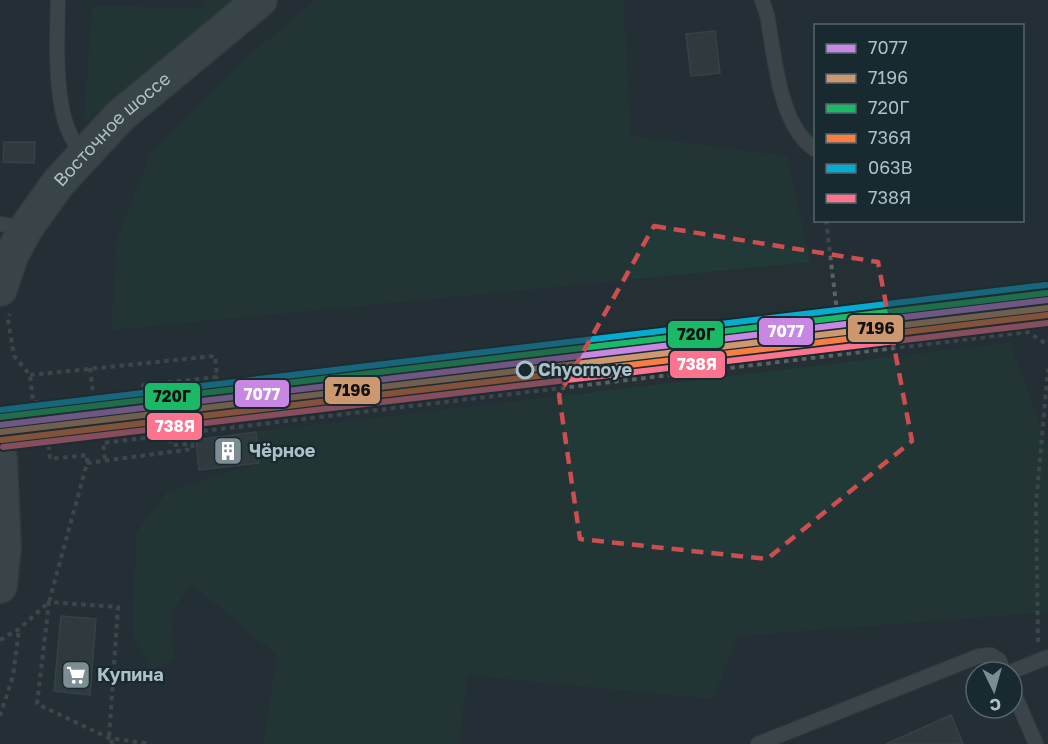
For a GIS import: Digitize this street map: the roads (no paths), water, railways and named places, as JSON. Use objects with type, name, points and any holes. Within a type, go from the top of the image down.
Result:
[{"type":"main road","name":"Восточное шоссе","points":[[6,299],[13,226],[59,182],[120,116],[260,0]]},
{"type":"main road","points":[[0,458],[4,546],[0,586]]},
{"type":"lane","points":[[58,0],[59,77],[64,120],[72,140],[83,157]]},
{"type":"lane","points":[[762,0],[767,15],[785,111],[808,145],[814,149]]},
{"type":"lane","points":[[969,660],[991,655],[999,660]]},
{"type":"lane","points":[[1024,667],[1044,659]]},
{"type":"lane","points":[[758,744],[964,662]]},
{"type":"lane","points":[[1024,716],[1036,744]]},
{"type":"place","name":"Chyornoye","points":[[525,370]]},
{"type":"place","name":"Чёрное","points":[[228,451]]},
{"type":"place","name":"Купина","points":[[76,675]]}]
